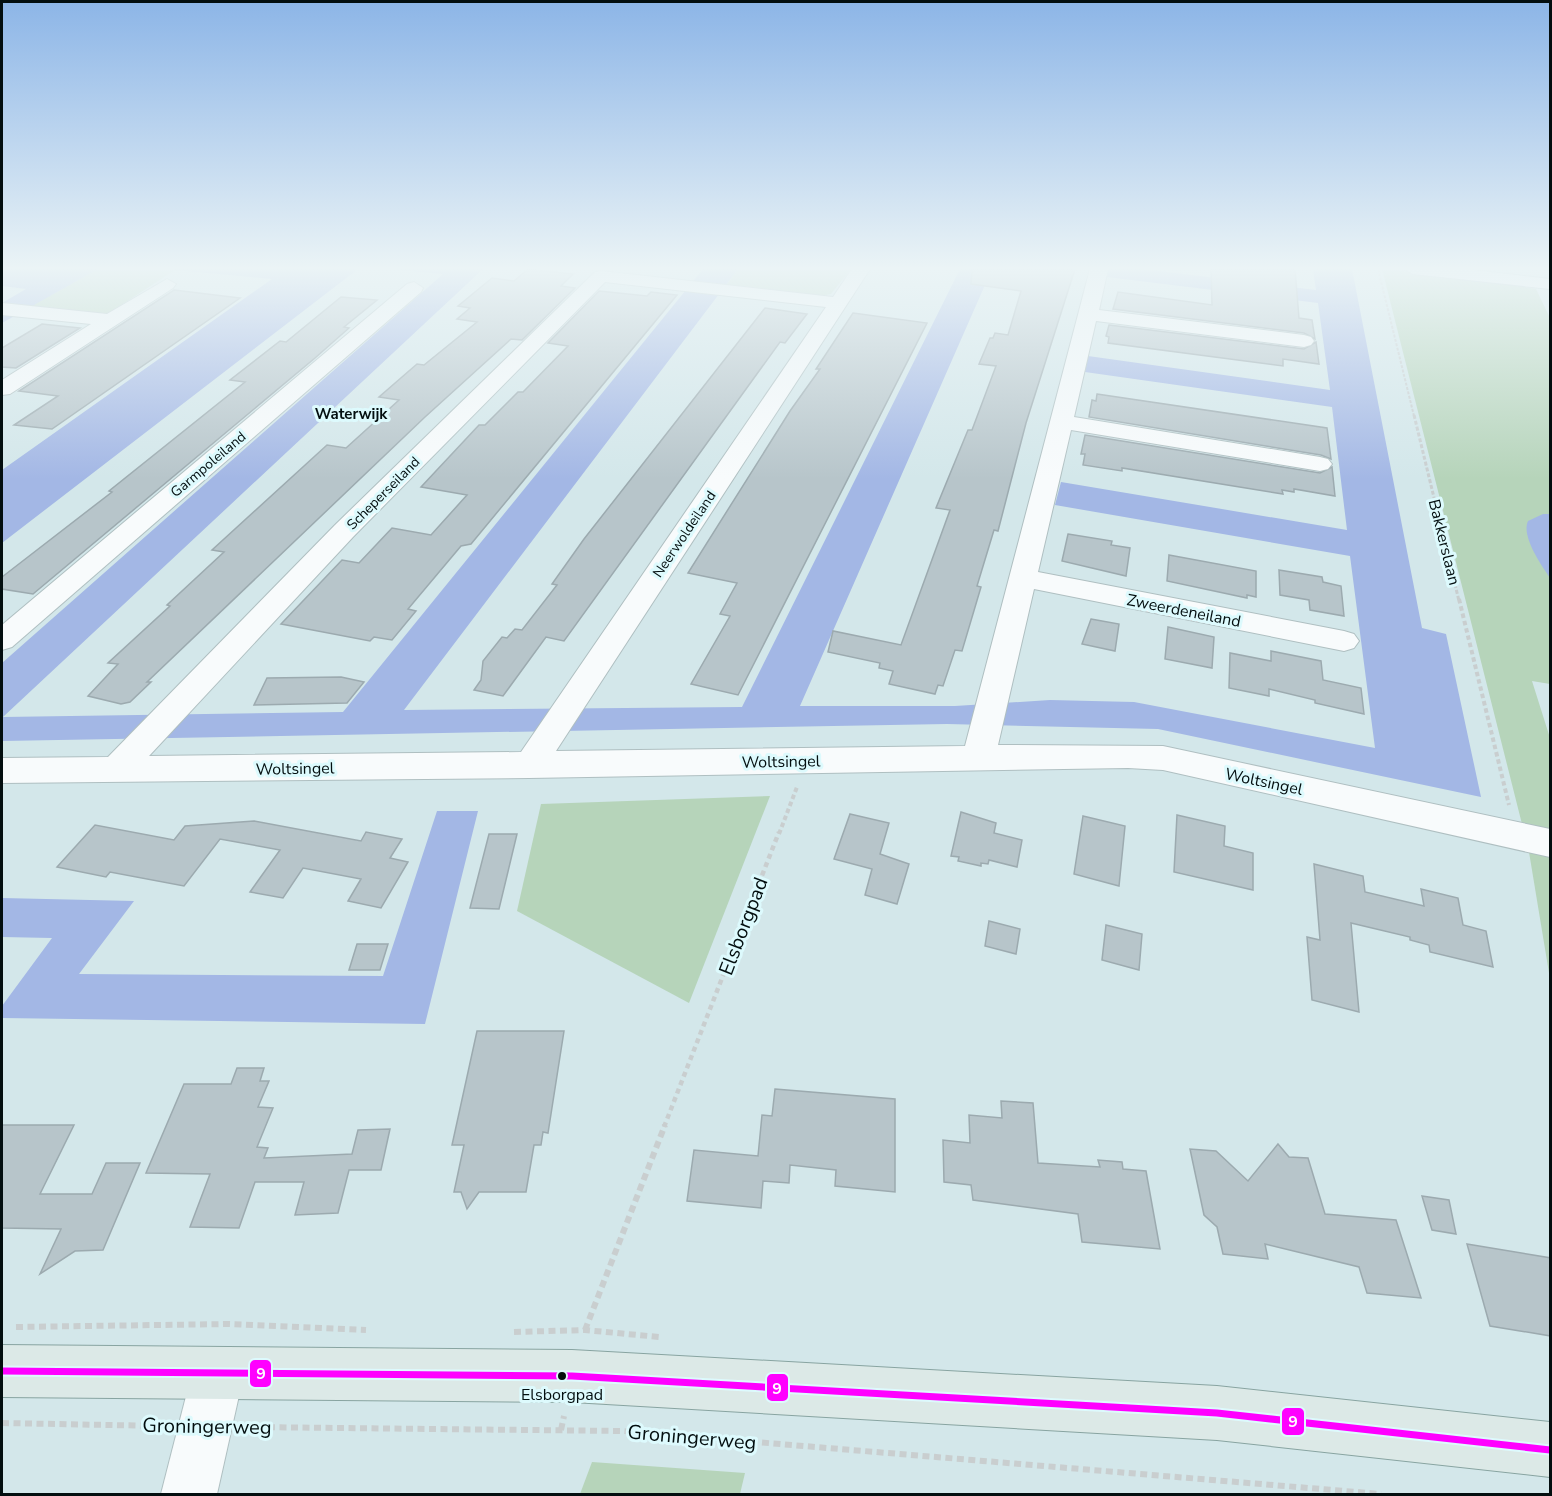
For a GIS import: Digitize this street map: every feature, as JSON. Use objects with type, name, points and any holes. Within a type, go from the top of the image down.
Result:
[{"type":"main road","points":[[2,1371],[572,1376],[1217,1413],[1551,1450]]},
{"type":"street","points":[[2,389],[81,339]]},
{"type":"street","name":"Garmpoleiland","points":[[2,640],[355,339]]},
{"type":"street","name":"Scheperseiland","points":[[126,758],[344,531],[538,339]]},
{"type":"street","name":"Neerwoldeiland","points":[[538,752],[815,339]]},
{"type":"street","points":[[981,743],[1082,339]]},
{"type":"street","points":[[1294,339],[1304,340]]},
{"type":"street","points":[[1061,422],[1320,464]]},
{"type":"street","name":"Zweerdeneiland","points":[[1024,578],[1344,641]]},
{"type":"street","name":"Woltsingel","points":[[2,771],[126,758],[981,743],[1163,759],[1551,843]]},
{"type":"street","points":[[189,1494],[218,1373]]},
{"type":"path","name":"Bakkerslaan","points":[[1395,339],[1511,810]]},
{"type":"path","name":"Elsborgpad","points":[[561,1430],[572,1376],[585,1330],[799,784],[787,784]]},
{"type":"path","name":"Groningerweg","points":[[2,1424],[635,1432],[1381,1494]]},
{"type":"green space","points":[[1400,339],[1550,339],[1550,684],[1532,681],[1550,738],[1550,834],[1523,828]]},
{"type":"green space","points":[[770,796],[689,1003],[517,911],[541,804]]},
{"type":"green space","points":[[1528,846],[1550,851],[1550,979]]},
{"type":"green space","points":[[592,1462],[745,1473],[740,1494],[580,1494]]},
{"type":"water","points":[[187,339],[267,339],[2,543],[2,470]]},
{"type":"water","points":[[370,339],[408,339],[3,717],[343,712],[646,339],[685,339],[404,710],[742,707],[925,339],[961,339],[800,706],[955,706],[1050,700],[1134,702],[1375,748],[1350,556],[1055,505],[1061,482],[1347,530],[1332,407],[1085,372],[1088,356],[1330,390],[1323,339],[1366,339],[1422,628],[1446,634],[1481,797],[1158,729],[947,724],[2,741],[2,663]]},
{"type":"water","points":[[1543,514],[1550,514],[1550,578],[1533,550],[1527,534],[1528,521]]},
{"type":"water","points":[[437,811],[478,811],[425,1024],[2,1018],[2,1006],[52,938],[2,937],[2,898],[134,901],[79,974],[383,976]]},
{"type":"building","points":[[17,339],[63,339],[16,368],[2,367],[2,348]]},
{"type":"building","points":[[99,339],[181,339],[52,429],[14,425],[58,396],[19,391]]},
{"type":"building","points":[[290,339],[337,339],[33,594],[2,589],[2,577],[112,492],[109,491],[245,382],[230,380],[280,341],[286,342]]},
{"type":"building","points":[[456,339],[523,339],[511,339],[425,417],[147,682],[151,682],[130,702],[121,704],[88,696],[118,664],[108,663],[224,552],[212,550],[327,445],[346,448],[399,400],[379,397],[417,364],[424,365]]},
{"type":"building","points":[[552,339],[641,339],[471,544],[461,546],[408,609],[416,611],[392,640],[374,637],[370,641],[281,624],[342,560],[359,563],[392,528],[431,535],[467,495],[421,487],[479,425],[485,425],[518,392],[523,392],[568,346],[548,343]]},
{"type":"building","points":[[741,339],[788,339],[785,343],[780,342],[564,641],[546,637],[503,696],[474,690],[481,680],[483,661],[502,637],[507,638],[515,629],[522,630],[557,585],[552,584],[584,539]]},
{"type":"building","points":[[836,339],[919,339],[738,695],[691,684],[730,616],[720,614],[737,583],[688,573],[790,411],[820,369],[816,369]]},
{"type":"building","points":[[990,339],[1053,339],[1026,423],[998,531],[994,530],[977,586],[981,587],[962,651],[955,650],[943,686],[938,685],[935,694],[889,684],[893,671],[879,668],[880,663],[828,652],[833,631],[901,645],[950,510],[936,508],[968,430],[972,430],[996,366],[979,364]]},
{"type":"building","points":[[1109,339],[1221,339],[1304,349],[1316,342],[1319,364],[1283,359],[1283,366],[1108,343]]},
{"type":"building","points":[[1097,394],[1327,428],[1331,459],[1321,455],[1089,417],[1092,400],[1096,401]]},
{"type":"building","points":[[1085,435],[1320,473],[1332,467],[1335,496],[1294,489],[1294,492],[1282,490],[1283,494],[1122,468],[1122,471],[1083,465],[1085,454],[1081,454]]},
{"type":"building","points":[[1068,534],[1112,541],[1111,545],[1130,548],[1126,576],[1062,561]]},
{"type":"building","points":[[1169,555],[1256,571],[1256,597],[1247,595],[1247,598],[1167,581]]},
{"type":"building","points":[[1279,570],[1322,577],[1323,582],[1341,586],[1344,616],[1310,610],[1309,600],[1280,595]]},
{"type":"building","points":[[1091,619],[1119,624],[1115,651],[1082,644]]},
{"type":"building","points":[[1168,627],[1214,637],[1212,668],[1165,659]]},
{"type":"building","points":[[1271,651],[1321,661],[1323,680],[1361,688],[1364,714],[1315,703],[1315,700],[1269,689],[1269,696],[1229,688],[1230,653],[1271,661]]},
{"type":"building","points":[[341,677],[364,682],[347,703],[254,705],[267,678]]},
{"type":"building","points":[[961,812],[996,823],[994,833],[1022,840],[1017,867],[989,860],[988,864],[981,863],[981,866],[958,861],[959,857],[951,856]]},
{"type":"building","points":[[850,814],[889,823],[880,854],[909,864],[897,904],[865,895],[872,869],[834,859]]},
{"type":"building","points":[[1177,815],[1225,826],[1224,846],[1253,853],[1253,890],[1174,872]]},
{"type":"building","points":[[1083,816],[1125,826],[1119,886],[1074,874]]},
{"type":"building","points":[[254,821],[361,841],[366,832],[402,839],[390,858],[408,862],[381,908],[348,901],[361,879],[303,868],[283,898],[250,892],[280,850],[220,839],[184,886],[110,872],[106,877],[57,867],[95,825],[174,840],[185,826]]},
{"type":"building","points":[[489,834],[517,834],[499,909],[470,908]]},
{"type":"building","points":[[1314,864],[1363,876],[1365,892],[1424,906],[1421,889],[1458,898],[1463,925],[1486,931],[1493,967],[1430,952],[1429,945],[1410,940],[1410,937],[1351,923],[1359,1012],[1312,1000],[1307,937],[1320,940]]},
{"type":"building","points":[[989,921],[1020,929],[1016,954],[985,946]]},
{"type":"building","points":[[1106,925],[1142,934],[1139,970],[1102,960]]},
{"type":"building","points":[[357,944],[388,944],[380,970],[349,970]]},
{"type":"building","points":[[477,1031],[564,1031],[548,1133],[543,1132],[541,1145],[534,1145],[526,1192],[479,1192],[467,1209],[461,1192],[454,1192],[464,1145],[452,1145]]},
{"type":"building","points":[[237,1068],[264,1068],[260,1081],[269,1081],[258,1107],[273,1108],[257,1147],[268,1148],[264,1158],[352,1154],[358,1130],[390,1129],[381,1170],[349,1170],[338,1213],[295,1215],[304,1182],[255,1182],[239,1228],[190,1227],[210,1174],[146,1173],[184,1084],[231,1084]]},
{"type":"building","points":[[775,1089],[895,1099],[895,1192],[835,1186],[836,1170],[790,1165],[789,1183],[763,1181],[761,1208],[687,1201],[694,1150],[758,1156],[762,1115],[772,1116]]},
{"type":"building","points":[[1001,1101],[1033,1103],[1038,1163],[1100,1167],[1098,1160],[1122,1162],[1123,1169],[1146,1171],[1160,1249],[1082,1242],[1078,1214],[973,1200],[971,1185],[944,1182],[943,1140],[970,1143],[969,1115],[1002,1118]]},
{"type":"building","points":[[2,1125],[74,1125],[40,1194],[92,1194],[106,1163],[140,1163],[103,1250],[75,1251],[40,1274],[61,1229],[2,1228]]},
{"type":"building","points":[[1278,1144],[1289,1157],[1308,1158],[1325,1214],[1396,1220],[1421,1298],[1367,1293],[1359,1267],[1265,1244],[1268,1259],[1223,1254],[1217,1227],[1204,1215],[1190,1149],[1216,1151],[1248,1181]]},
{"type":"building","points":[[1422,1196],[1449,1200],[1456,1234],[1432,1230]]},
{"type":"building","points":[[1467,1244],[1551,1258],[1551,1336],[1490,1326]]},
{"type":"transit line","name":"9","points":[[2,1371],[572,1376],[1217,1413],[1550,1450]]},
{"type":"place","name":"Elsborgpad","points":[[562,1376]]},
{"type":"district","name":"Waterwijk","points":[[351,414]]}]
